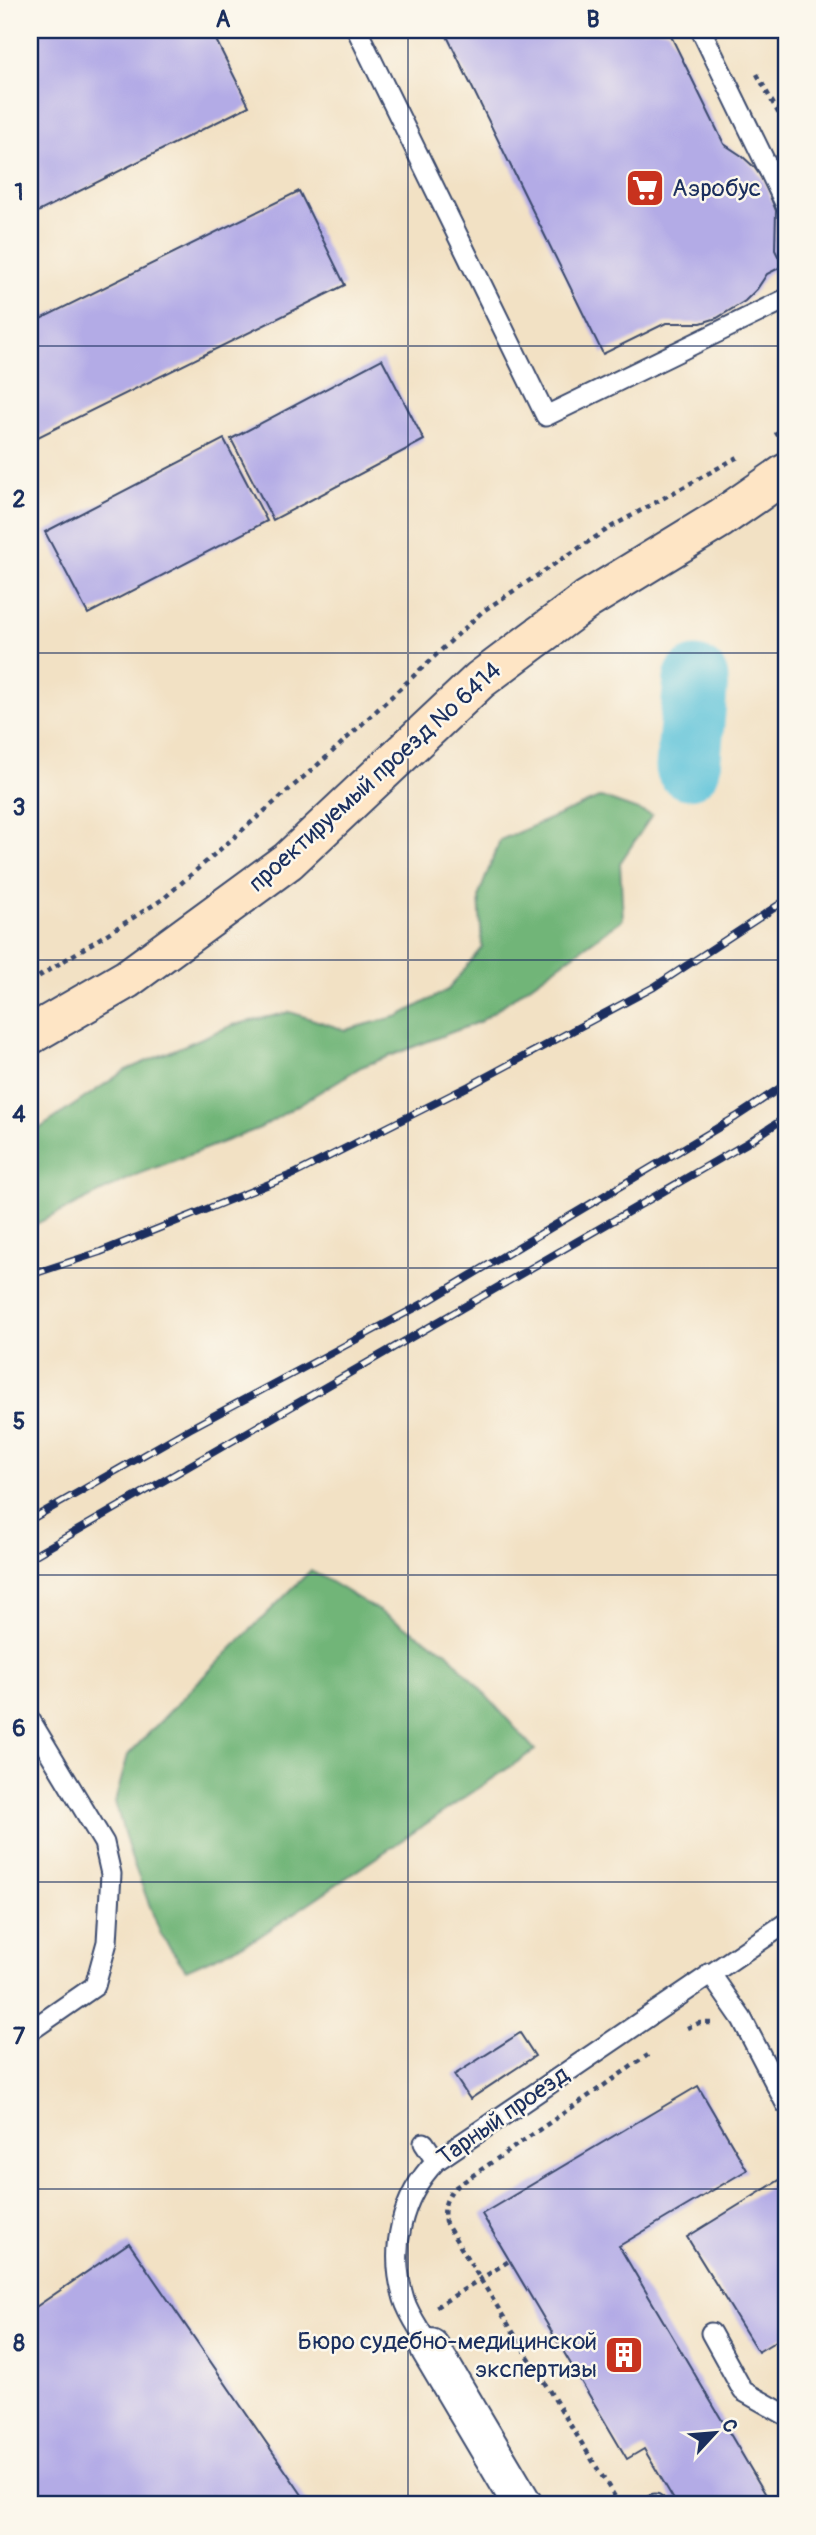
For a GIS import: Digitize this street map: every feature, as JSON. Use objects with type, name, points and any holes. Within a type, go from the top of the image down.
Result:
[{"type":"main road","name":"проектируемый проезд № 6414","points":[[30,1035],[127,979],[288,861],[480,680],[587,600],[721,518],[786,472]]},
{"type":"main road","name":"проектируемый проезд № 6414","points":[[721,518],[786,499]]},
{"type":"street","name":"Тарный проезд","points":[[423,2334],[523,2505]]},
{"type":"lane","points":[[357,30],[546,416],[786,299]]},
{"type":"lane","points":[[701,30],[786,205]]},
{"type":"lane","points":[[30,1720],[104,1843],[111,1874],[107,1942],[95,1986],[30,2031]]},
{"type":"lane","name":"Тарный проезд","points":[[423,2334],[404,2300],[398,2259],[400,2225],[409,2197],[422,2175],[436,2161],[786,1923]]},
{"type":"lane","points":[[710,1973],[742,2019],[786,2104]]},
{"type":"lane","points":[[424,2143],[436,2161]]},
{"type":"lane","points":[[711,2333],[743,2391],[786,2414]]},
{"type":"path","points":[[755,71],[786,128]]},
{"type":"path","points":[[678,2034],[699,2023],[710,2022],[719,2026]]},
{"type":"path","points":[[620,2505],[445,2222],[443,2211],[453,2189],[656,2049]]},
{"type":"path","points":[[423,2334],[480,2279],[509,2261]]},
{"type":"green space","points":[[601,797],[652,815],[620,863],[623,919],[481,1021],[361,1067],[260,1128],[136,1175],[30,1227],[30,1135],[126,1070],[233,1025],[290,1012],[345,1030],[399,1016],[448,990],[482,947],[479,895],[500,840]]},
{"type":"green space","points":[[311,1570],[447,1652],[535,1750],[257,1938],[186,1970],[161,1935],[131,1857],[115,1802],[128,1755]]},
{"type":"building","points":[[30,30],[211,30],[249,106],[30,216]]},
{"type":"building","name":"Аэробус","points":[[444,30],[668,30],[724,144],[754,167],[764,181],[776,211],[775,250],[783,266],[767,274],[745,301],[717,318],[701,323],[666,323],[603,354]]},
{"type":"building","points":[[299,191],[345,285],[30,441],[30,324]]},
{"type":"building","points":[[382,359],[424,440],[273,520],[231,439]]},
{"type":"building","points":[[224,439],[267,521],[88,614],[45,532]]},
{"type":"building","points":[[520,2033],[535,2056],[470,2099],[454,2075]]},
{"type":"building","name":"Бюро судебно-медицинской экспертизы","points":[[698,2086],[747,2170],[619,2246],[772,2505],[677,2505],[644,2449],[627,2459],[482,2214]]},
{"type":"building","points":[[786,2176],[786,2335],[758,2352],[687,2237]]},
{"type":"building","points":[[129,2243],[309,2505],[30,2505],[30,2311]]},
{"type":"waterway","points":[[688,767],[696,679]]},
{"type":"railway","points":[[30,1275],[100,1252],[294,1174],[469,1086],[654,987],[786,900]]},
{"type":"railway","points":[[30,1520],[189,1429],[428,1301],[736,1117],[786,1084]]},
{"type":"railway","points":[[30,1558],[747,1143],[786,1117]]},
{"type":"place","name":"Аэробус","points":[[645,188]]},
{"type":"place","name":"Бюро судебно-медицинской экспертизы","points":[[624,2355]]}]
